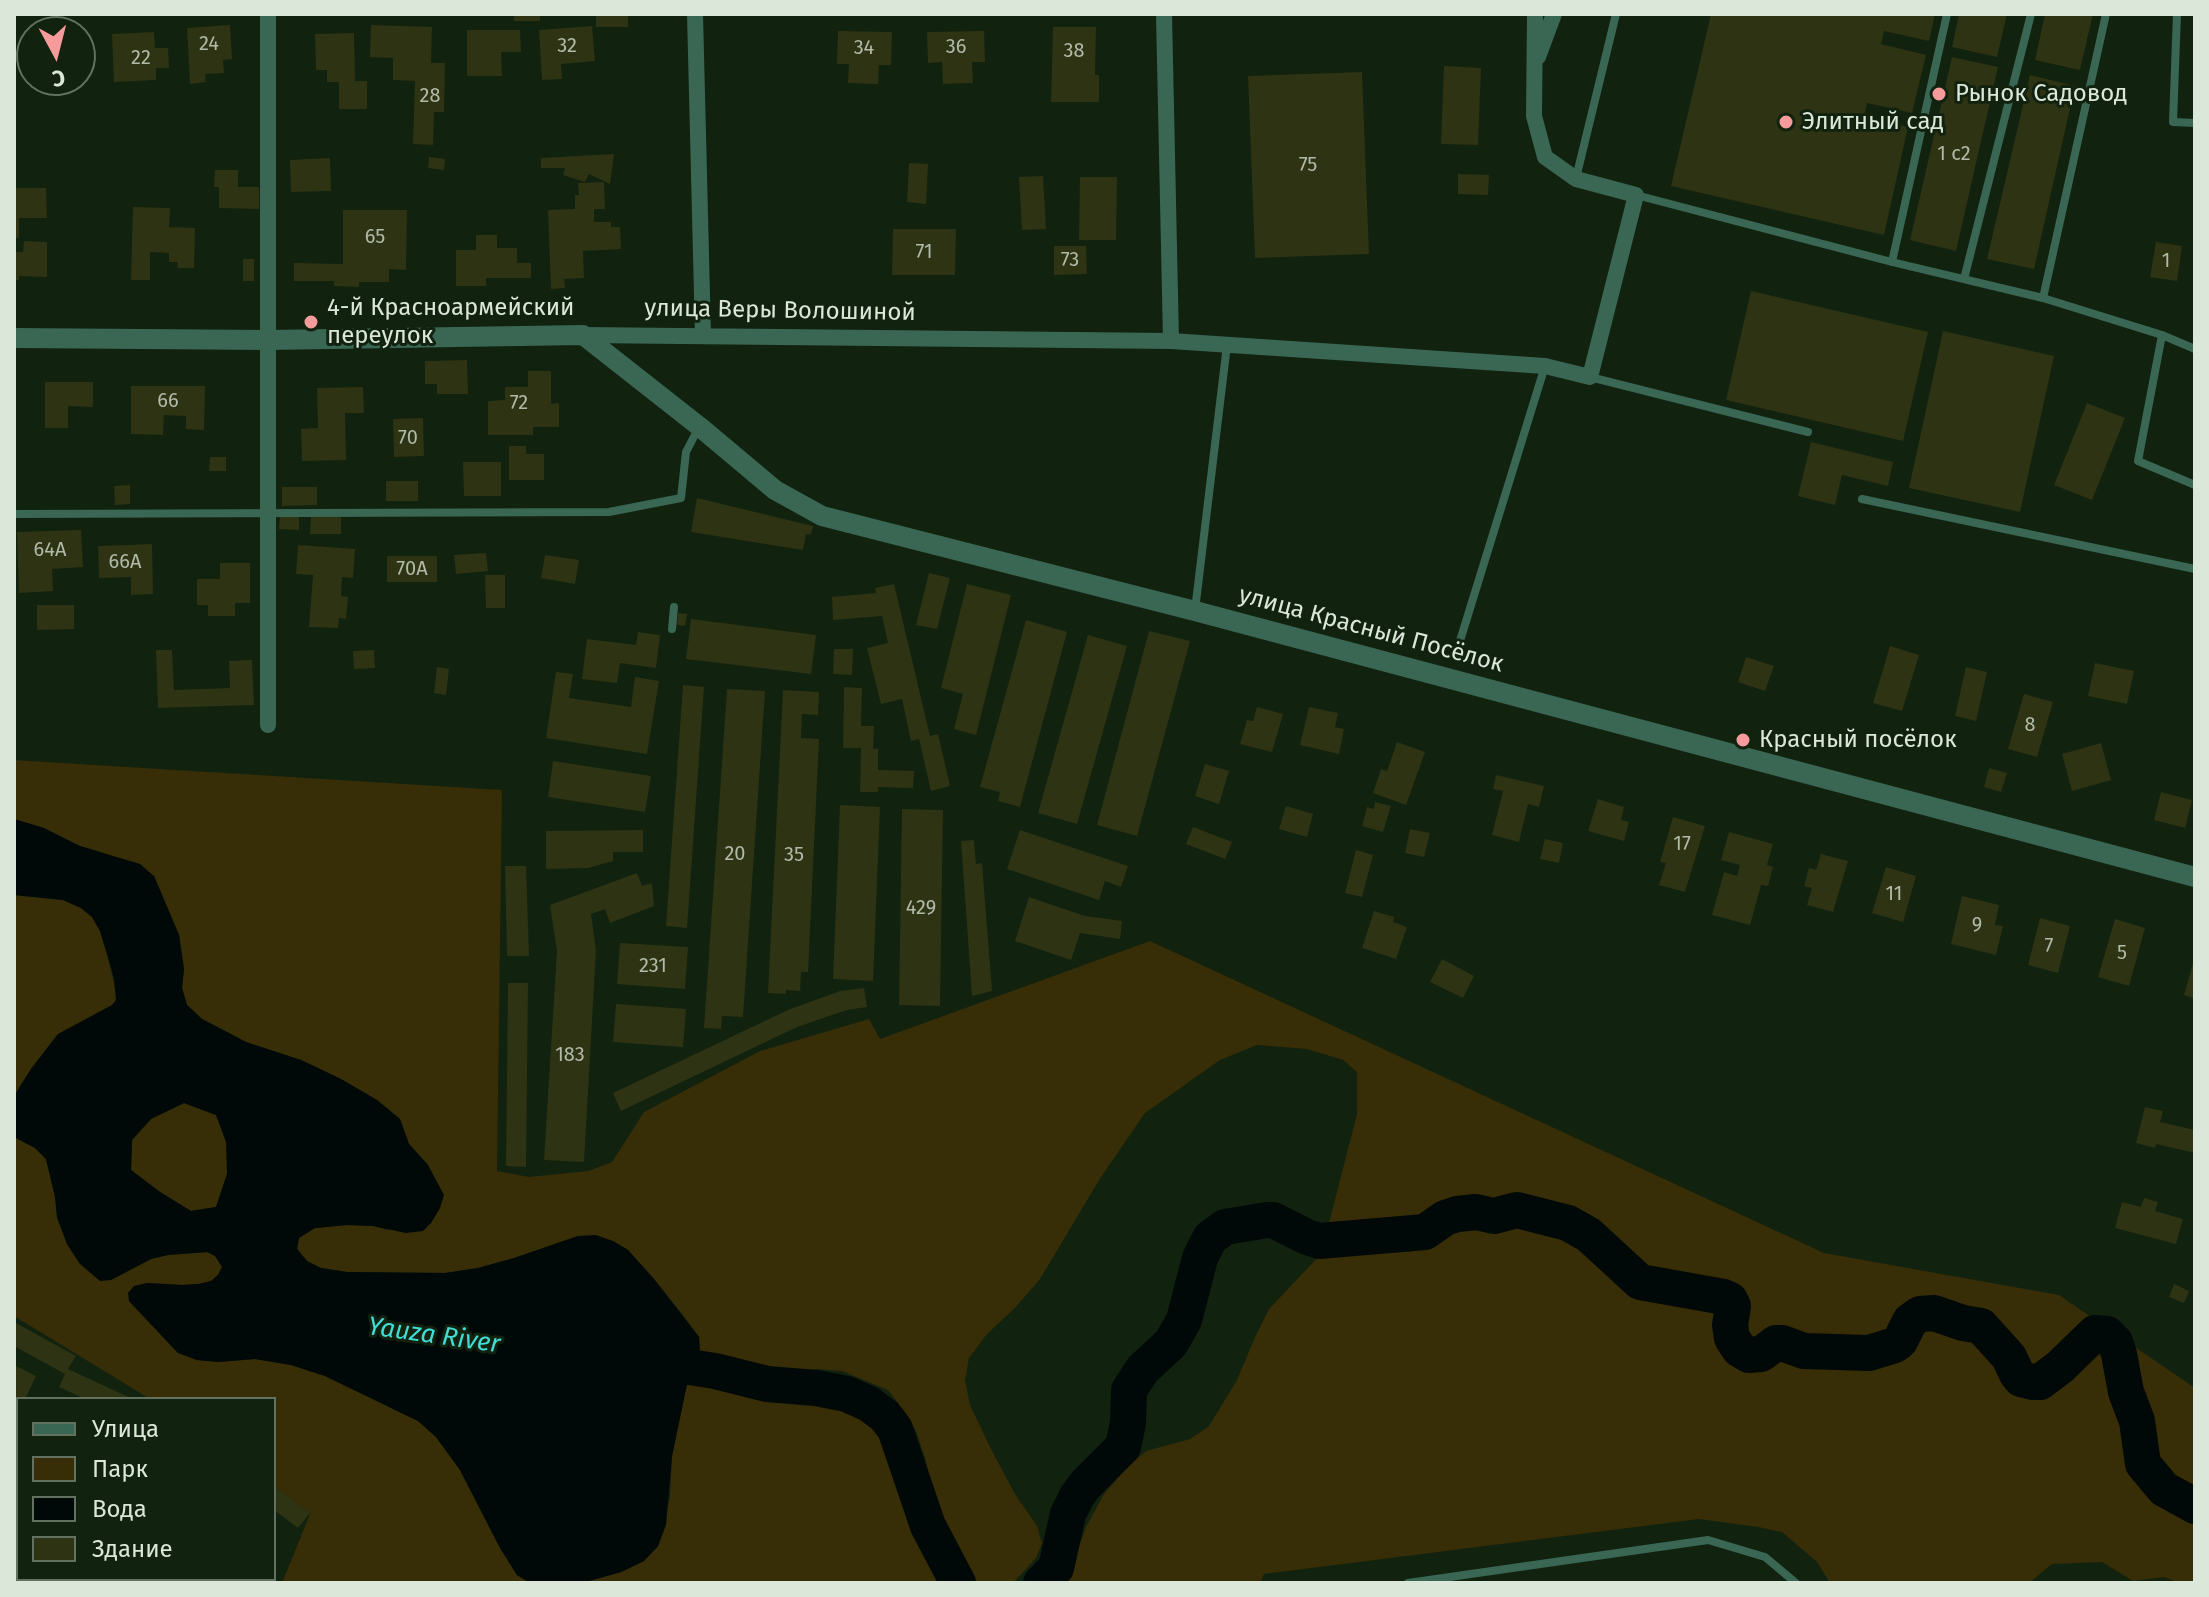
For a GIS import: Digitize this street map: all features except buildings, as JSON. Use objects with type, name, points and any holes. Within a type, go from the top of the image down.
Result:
[{"type":"street","points":[[268,14],[268,725]]},
{"type":"street","points":[[695,14],[703,336]]},
{"type":"street","points":[[1164,14],[1171,341]]},
{"type":"street","points":[[1535,14],[1534,116],[1545,157],[1576,179],[1636,195],[1590,377]]},
{"type":"street","points":[[1533,70],[1554,14]]},
{"type":"street","name":"улица Веры Волошиной","points":[[14,338],[268,340],[583,335],[1171,341],[1545,366],[1590,377]]},
{"type":"street","name":"улица Красный Посёлок","points":[[583,335],[775,490],[822,516],[1195,611],[2195,877]]},
{"type":"lane","points":[[1576,179],[1616,14]]},
{"type":"lane","points":[[1892,262],[1947,14]]},
{"type":"lane","points":[[1964,279],[2031,14]]},
{"type":"lane","points":[[2043,298],[2106,14]]},
{"type":"lane","points":[[2177,14],[2173,122],[2195,123]]},
{"type":"lane","points":[[1636,195],[2043,298],[2162,335],[2195,349]]},
{"type":"lane","points":[[2162,335],[2138,461],[2195,485]]},
{"type":"lane","points":[[1195,611],[1227,344]]},
{"type":"lane","points":[[1459,644],[1545,366]]},
{"type":"lane","points":[[1590,377],[1808,432]]},
{"type":"lane","points":[[14,514],[609,512],[681,498],[686,452],[700,427]]},
{"type":"lane","points":[[1862,499],[2195,569]]},
{"type":"lane","points":[[672,629],[674,607]]},
{"type":"lane","points":[[1408,1583],[1708,1540],[1765,1557],[1796,1583]]},
{"type":"green space","points":[[14,760],[502,790],[497,1171],[529,1177],[588,1171],[612,1162],[644,1112],[760,1051],[869,1019],[880,1039],[1150,941],[1824,1253],[2059,1295],[2195,1388],[2195,1583],[2180,1583],[2164,1577],[2133,1581],[2102,1562],[2052,1564],[2029,1583],[1830,1583],[1817,1562],[1782,1532],[1699,1519],[1264,1574],[1260,1583],[1057,1583],[1073,1563],[1086,1527],[1104,1494],[1128,1466],[1146,1451],[1190,1439],[1209,1426],[1237,1380],[1269,1309],[1321,1254],[1357,1114],[1357,1072],[1343,1060],[1307,1049],[1257,1045],[1220,1060],[1145,1113],[1101,1177],[1040,1279],[987,1334],[969,1358],[965,1380],[970,1405],[1015,1494],[1037,1526],[1042,1543],[1036,1558],[1013,1583],[977,1583],[961,1563],[938,1519],[916,1431],[888,1390],[842,1371],[767,1370],[700,1353],[699,1337],[686,1319],[628,1250],[613,1241],[578,1236],[514,1258],[445,1273],[347,1272],[321,1268],[307,1261],[297,1249],[299,1237],[315,1228],[347,1225],[388,1230],[428,1165],[409,1144],[400,1119],[377,1100],[301,1060],[246,1042],[202,1019],[187,1005],[182,988],[184,969],[179,935],[154,876],[101,852],[59,838],[44,828],[14,819]]},
{"type":"green space","points":[[14,895],[63,900],[92,917],[107,953],[116,1000],[112,1006],[58,1034],[14,1096]]},
{"type":"green space","points":[[184,1103],[216,1115],[227,1142],[227,1174],[216,1207],[191,1211],[131,1170],[132,1140],[151,1119]]},
{"type":"green space","points":[[14,1137],[35,1148],[46,1159],[57,1218],[67,1244],[80,1264],[111,1280],[151,1259],[168,1255],[207,1252],[220,1261],[222,1267],[211,1281],[182,1285],[147,1283],[129,1301],[178,1353],[197,1360],[255,1359],[291,1365],[325,1376],[418,1421],[436,1437],[460,1470],[500,1548],[517,1575],[530,1583],[282,1583],[310,1514],[276,1488],[276,1397],[147,1397],[14,1316]]},
{"type":"green space","points":[[687,1384],[833,1405],[863,1415],[878,1430],[918,1535],[944,1583],[582,1583],[621,1572],[644,1561],[658,1546],[670,1497],[672,1456]]},
{"type":"water","points":[[14,819],[44,828],[80,846],[140,864],[154,876],[179,935],[184,969],[182,988],[187,1005],[202,1019],[246,1042],[301,1060],[341,1079],[377,1100],[400,1119],[409,1144],[428,1165],[444,1195],[431,1223],[423,1231],[406,1233],[373,1226],[315,1228],[299,1238],[297,1249],[307,1261],[321,1268],[347,1272],[445,1273],[514,1258],[578,1236],[596,1235],[628,1250],[699,1337],[700,1353],[687,1384],[672,1456],[666,1525],[658,1546],[644,1561],[621,1572],[582,1583],[530,1583],[517,1575],[500,1548],[460,1470],[436,1437],[418,1421],[325,1376],[291,1365],[255,1359],[197,1360],[178,1353],[129,1301],[128,1293],[134,1286],[211,1281],[222,1267],[215,1256],[207,1252],[168,1255],[151,1259],[111,1280],[100,1281],[80,1264],[67,1244],[57,1217],[46,1159],[35,1148],[14,1137],[14,1096],[58,1034],[112,1005],[116,1000],[114,978],[100,931],[92,917],[63,900],[14,895]],"holes":[[[184,1103],[216,1115],[226,1142],[227,1174],[216,1207],[191,1211],[131,1170],[132,1140],[151,1119]]]},
{"type":"waterway","name":"Yauza River","points":[[1041,1583],[1056,1568],[1068,1514],[1077,1496],[1123,1447],[1128,1423],[1129,1390],[1143,1369],[1171,1343],[1184,1320],[1200,1258],[1210,1238],[1225,1227],[1267,1220],[1319,1241],[1425,1232],[1445,1218],[1476,1212],[1494,1216],[1517,1210],[1568,1223],[1589,1235],[1640,1282],[1730,1300],[1733,1306],[1730,1325],[1732,1338],[1739,1349],[1749,1355],[1761,1354],[1776,1343],[1804,1351],[1869,1353],[1895,1345],[1910,1321],[1920,1314],[1934,1313],[1981,1326],[2009,1357],[2021,1379],[2040,1382],[2095,1333],[2107,1334],[2115,1342],[2119,1354],[2126,1392],[2137,1421],[2143,1464],[2164,1489],[2195,1506]]},
{"type":"waterway","name":"Yauza River","points":[[644,1360],[715,1371],[767,1384],[847,1394],[869,1404],[885,1416],[895,1429],[928,1526],[958,1583]]},
{"type":"place","name":"Рынок Садовод","points":[[1939,94]]},
{"type":"place","name":"Элитный сад","points":[[1786,122]]},
{"type":"place","name":"4-й Красноармейский переулок","points":[[311,322]]},
{"type":"place","name":"Красный посёлок","points":[[1743,740]]}]
